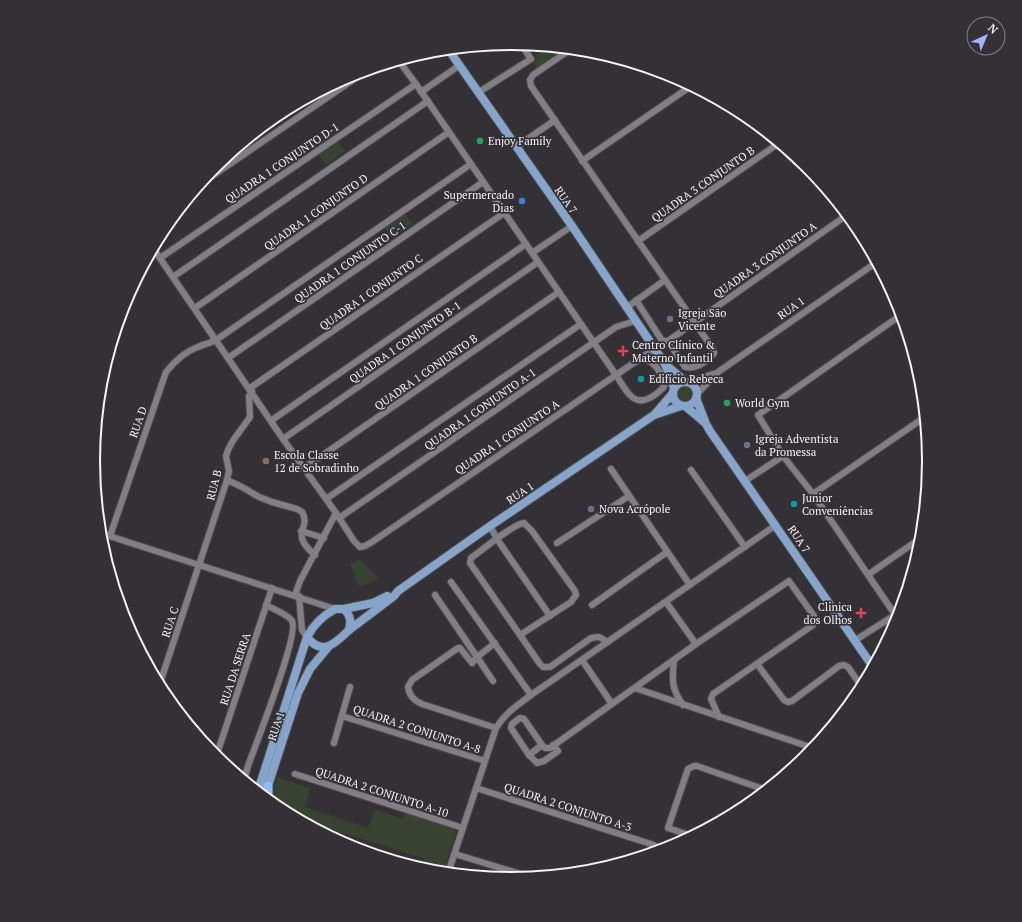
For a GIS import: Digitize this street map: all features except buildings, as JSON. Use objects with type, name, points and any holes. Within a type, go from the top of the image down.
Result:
[{"type":"main road","name":"RUA 7","points":[[452,55],[572,226],[664,364],[673,391]]},
{"type":"main road","name":"RUA 7","points":[[664,364],[687,382]]},
{"type":"main road","points":[[687,382],[695,387],[697,396],[692,404],[683,406],[675,401],[673,391],[679,383],[687,382]]},
{"type":"main road","name":"RUA 1","points":[[654,415],[673,391]]},
{"type":"main road","name":"RUA 7","points":[[697,396],[706,424],[869,663]]},
{"type":"main road","name":"RUA 7","points":[[683,406],[706,424]]},
{"type":"main road","name":"RUA 1","points":[[398,591],[490,526],[654,415],[683,406]]},
{"type":"main road","points":[[398,591],[394,596],[330,646],[322,647],[312,644],[307,637],[315,623],[322,616],[335,609],[344,609],[373,603],[398,591]]},
{"type":"main road","points":[[344,609],[351,618],[349,630]]},
{"type":"main road","name":"RUA 1","points":[[260,787],[307,637]]},
{"type":"main road","name":"RUA 1","points":[[261,787],[298,693],[310,669],[330,646]]},
{"type":"street","points":[[478,92],[531,59],[525,51]]},
{"type":"street","points":[[564,54],[530,78],[531,86],[715,351],[712,356],[700,365],[692,368],[685,367],[668,341],[663,341],[661,339],[636,300]]},
{"type":"street","points":[[402,65],[632,398],[638,400],[646,400],[657,395],[664,387],[663,379],[657,367],[645,359],[644,356]]},
{"type":"street","points":[[421,92],[460,65]]},
{"type":"street","points":[[218,172],[350,83]]},
{"type":"street","name":"QUADRA 1 CONJUNTO D-1","points":[[160,258],[416,84]]},
{"type":"street","points":[[582,161],[686,89]]},
{"type":"street","points":[[173,277],[428,101]]},
{"type":"street","points":[[516,147],[555,120]]},
{"type":"street","name":"QUADRA 1 CONJUNTO D","points":[[195,308],[449,132]]},
{"type":"street","name":"QUADRA 3 CONJUNTO B","points":[[638,241],[775,146]]},
{"type":"street","name":"QUADRA 1 CONJUNTO C-1","points":[[216,340],[471,164]]},
{"type":"street","name":"QUADRA 1 CONJUNTO C-1","points":[[228,358],[483,182]]},
{"type":"street","name":"QUADRA 1 CONJUNTO C","points":[[251,389],[504,213]]},
{"type":"street","name":"QUADRA 3 CONJUNTO A","points":[[668,341],[842,218]]},
{"type":"street","points":[[532,253],[572,226]]},
{"type":"street","name":"QUADRA 1 CONJUNTO B-1","points":[[272,420],[526,244]]},
{"type":"street","points":[[156,253],[338,516],[300,581],[297,596],[300,608],[302,630],[307,637]]},
{"type":"street","name":"QUADRA 1 CONJUNTO B-1","points":[[283,438],[538,262]]},
{"type":"street","name":"RUA 1","points":[[718,372],[872,265]]},
{"type":"street","points":[[626,308],[665,280]]},
{"type":"street","name":"QUADRA 1 CONJUNTO B","points":[[304,468],[559,292]]},
{"type":"street","points":[[893,612],[869,574],[813,494],[783,456],[758,415],[896,318]]},
{"type":"street","name":"QUADRA 1 CONJUNTO A-1","points":[[338,516],[616,327],[635,321]]},
{"type":"street","name":"QUADRA 1 CONJUNTO A-1","points":[[326,499],[581,324]]},
{"type":"street","name":"RUA D","points":[[110,536],[166,372],[188,352],[216,340]]},
{"type":"street","name":"QUADRA 1 CONJUNTO A","points":[[338,516],[358,546],[365,546],[654,349]]},
{"type":"street","points":[[687,382],[718,372]]},
{"type":"street","points":[[697,396],[718,372]]},
{"type":"street","name":"RUA B","points":[[199,564],[228,480],[229,471],[226,456],[228,450],[250,417],[249,396],[251,389]]},
{"type":"street","points":[[813,494],[920,421]]},
{"type":"street","points":[[745,481],[783,456]]},
{"type":"street","points":[[611,469],[690,585]]},
{"type":"street","points":[[691,470],[745,547]]},
{"type":"street","points":[[228,480],[259,497],[300,510],[304,515],[305,520],[301,539],[304,545],[315,555]]},
{"type":"street","points":[[557,543],[629,496]]},
{"type":"street","points":[[520,635],[571,602],[576,595],[575,591],[528,526],[524,523],[496,539],[471,558],[470,563],[540,664],[546,668],[591,638],[599,637],[608,642]]},
{"type":"street","points":[[490,526],[496,539],[550,616]]},
{"type":"street","points":[[450,867],[496,728],[508,712],[776,526]]},
{"type":"street","points":[[302,531],[324,538]]},
{"type":"street","points":[[107,535],[335,609]]},
{"type":"street","points":[[869,574],[913,543]]},
{"type":"street","points":[[592,605],[667,552]]},
{"type":"street","name":"RUA C","points":[[162,678],[199,564]]},
{"type":"street","points":[[553,745],[558,751],[541,763],[537,763],[529,755],[510,728],[512,724],[520,718],[524,719],[542,745],[547,748],[553,745],[696,644],[789,581],[814,616],[815,620],[813,625],[713,694],[711,699],[719,717]]},
{"type":"street","points":[[451,582],[531,695]]},
{"type":"street","name":"RUA DA SERRA","points":[[218,750],[272,588]]},
{"type":"street","points":[[435,595],[493,681]]},
{"type":"street","points":[[300,608],[306,601],[310,600]]},
{"type":"street","points":[[666,602],[696,644]]},
{"type":"street","points":[[246,775],[283,669],[293,634],[294,625],[292,620],[288,616],[266,606]]},
{"type":"street","points":[[854,641],[890,620]]},
{"type":"street","points":[[495,643],[477,657],[472,663],[460,648],[456,648],[412,680],[408,687],[412,697],[416,701],[496,728]]},
{"type":"street","points":[[582,660],[612,704]]},
{"type":"street","points":[[674,660],[672,682],[674,689],[683,705]]},
{"type":"street","points":[[757,664],[784,700],[788,702],[792,701],[839,666],[844,665],[848,667],[858,681]]},
{"type":"street","name":"QUADRA 2 CONJUNTO A-8","points":[[334,743],[350,687]]},
{"type":"street","points":[[635,688],[807,746]]},
{"type":"street","name":"QUADRA 2 CONJUNTO A-8","points":[[342,716],[485,761]]},
{"type":"street","points":[[529,755],[542,745]]},
{"type":"street","points":[[685,834],[668,828],[688,769],[697,766],[760,788]]},
{"type":"street","name":"QUADRA 2 CONJUNTO A-10","points":[[295,774],[463,828]]},
{"type":"street","name":"QUADRA 2 CONJUNTO A-3","points":[[476,788],[654,845]]},
{"type":"street","points":[[454,854],[513,872]]},
{"type":"green space","points":[[540,51],[561,54],[537,69],[531,59]]},
{"type":"green space","points":[[337,141],[345,151],[326,165],[318,154]]},
{"type":"green space","points":[[404,212],[413,224],[392,238],[384,227]]},
{"type":"green space","points":[[685,384],[692,387],[695,394],[692,401],[685,404],[678,401],[675,394],[678,387]]},
{"type":"green space","points":[[360,559],[379,579],[359,587],[350,564]]},
{"type":"green space","points":[[277,777],[310,788],[305,807],[368,828],[375,809],[402,819],[404,812],[454,829],[456,833],[445,866],[431,864],[424,862],[425,859],[322,826],[273,796]]},
{"type":"place","name":"Enjoy Family","points":[[480,141]]},
{"type":"place","name":"Supermercado Dias","points":[[522,201]]},
{"type":"place","name":"Igreja São Vicente","points":[[670,319]]},
{"type":"place","name":"Centro Clínico & Materno Infantil","points":[[623,351]]},
{"type":"place","name":"Edifício Rebeca","points":[[641,379]]},
{"type":"place","name":"World Gym","points":[[727,403]]},
{"type":"place","name":"Igreja Adventista da Promessa","points":[[747,445]]},
{"type":"place","name":"Escola Classe 12 de Sobradinho","points":[[266,461]]},
{"type":"place","name":"Junior Conveniências","points":[[794,504]]},
{"type":"place","name":"Nova Acrópole","points":[[591,509]]},
{"type":"place","name":"Clinica dos Olhos","points":[[861,613]]}]
